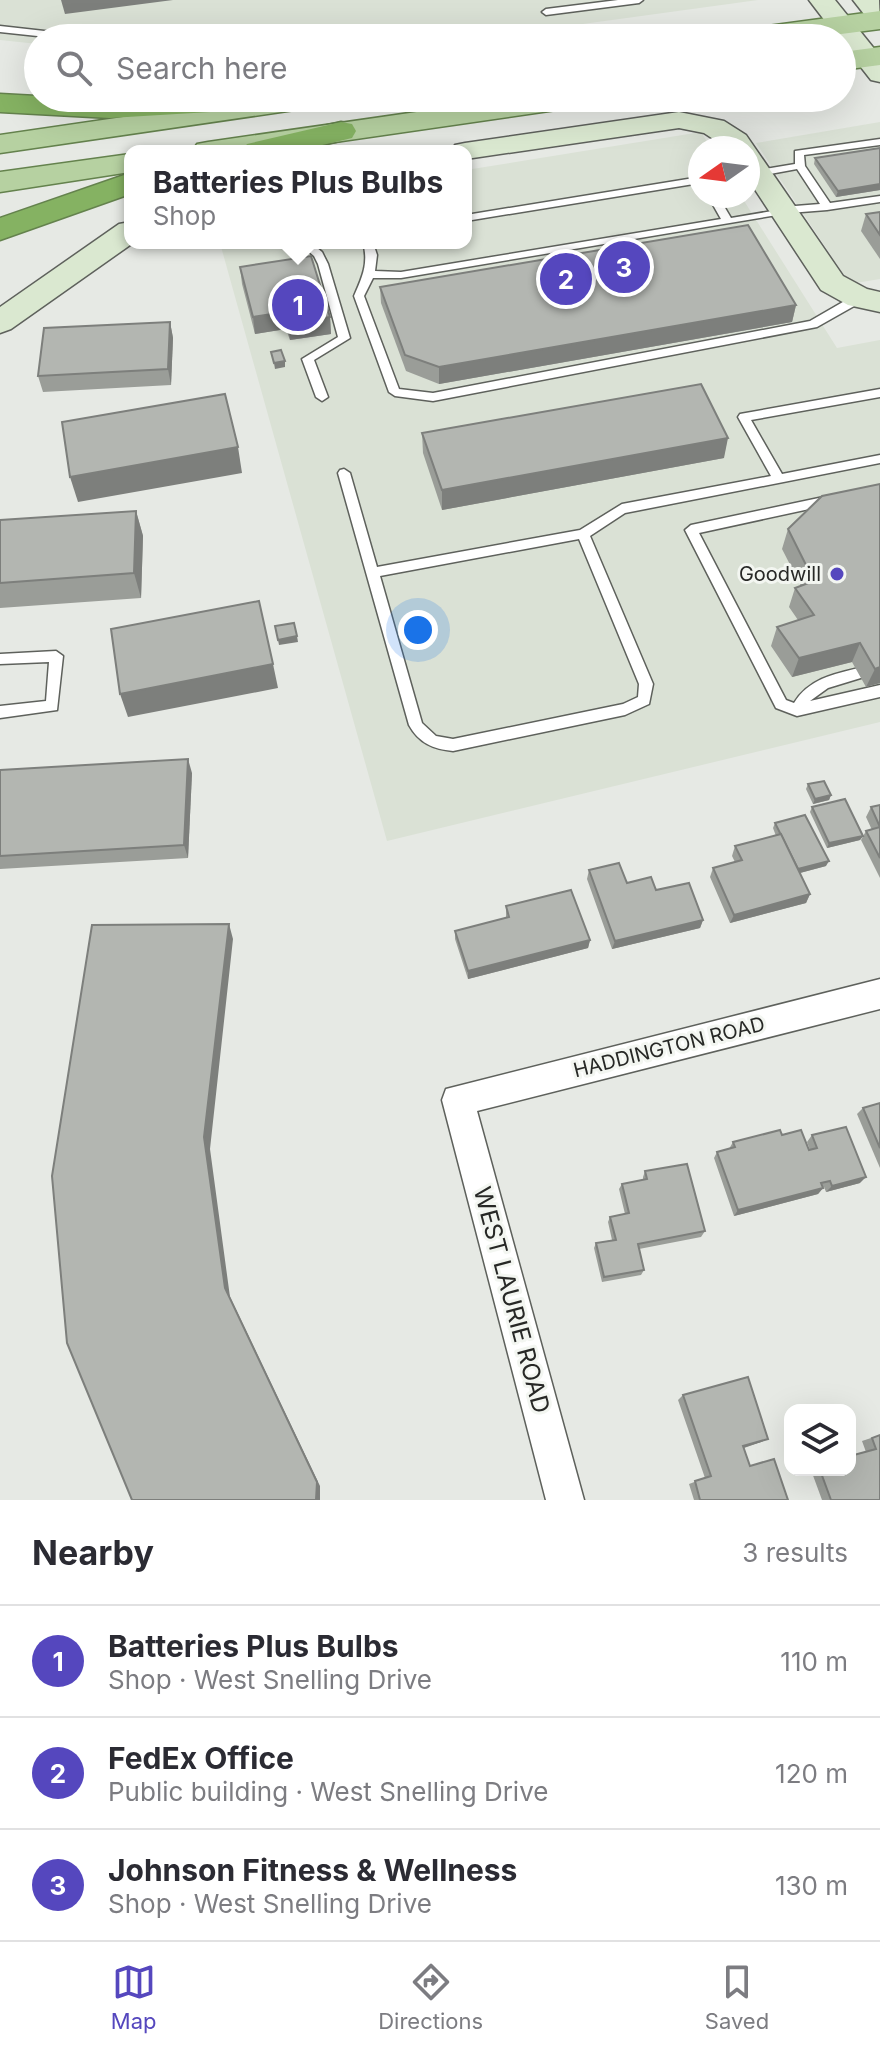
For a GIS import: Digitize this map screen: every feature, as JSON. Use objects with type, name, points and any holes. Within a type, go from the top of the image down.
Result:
[{"type":"highway","points":[[0,103],[24,105]]},
{"type":"highway","points":[[283,145],[341,131]]},
{"type":"highway","points":[[0,230],[45,211],[124,185]]},
{"type":"main road","points":[[848,24],[880,19]]},
{"type":"main road","points":[[0,144],[219,112]]},
{"type":"main road","points":[[248,145],[477,112]]},
{"type":"main road","points":[[0,182],[124,164]]},
{"type":"street","points":[[822,0],[841,24]]},
{"type":"street","points":[[866,0],[880,19]]},
{"type":"street","points":[[472,150],[679,120],[713,125],[732,136]]},
{"type":"street","points":[[760,175],[832,283],[869,300]]},
{"type":"street","points":[[0,322],[124,235]]},
{"type":"street","name":"HADDINGTON ROAD","points":[[458,1100],[880,994]]},
{"type":"street","name":"WEST LAURIE ROAD","points":[[458,1100],[565,1500]]},
{"type":"lane","points":[[546,12],[639,0]]},
{"type":"lane","points":[[0,29],[24,32]]},
{"type":"lane","points":[[827,207],[800,166],[799,153],[880,142]]},
{"type":"lane","points":[[760,160],[800,166]]},
{"type":"lane","points":[[472,217],[688,182]]},
{"type":"lane","points":[[369,274],[401,275],[783,211],[880,199]]},
{"type":"lane","points":[[720,208],[727,220]]},
{"type":"lane","points":[[312,249],[323,264],[344,338],[308,359],[322,397]]},
{"type":"lane","points":[[370,249],[369,274],[359,296],[395,392],[433,397],[813,324],[869,300]]},
{"type":"lane","points":[[332,301],[359,296]]},
{"type":"lane","points":[[778,478],[744,417],[880,393]]},
{"type":"lane","points":[[372,573],[583,534],[622,509],[880,459]]},
{"type":"lane","points":[[344,473],[416,725],[428,740],[453,745],[625,709],[644,700],[646,684],[583,534]]},
{"type":"lane","points":[[851,496],[691,530],[781,704],[797,710],[880,691]]},
{"type":"lane","points":[[0,659],[56,656],[52,706],[0,712]]},
{"type":"lane","points":[[797,710],[806,693],[818,684],[859,673]]},
{"type":"shaded area","points":[[0,0],[758,0],[582,24],[24,24],[24,43],[0,40]]},
{"type":"shaded area","points":[[880,122],[880,279],[850,284],[760,149],[760,142]]},
{"type":"shaded area","points":[[701,132],[704,136],[688,136],[688,208],[749,208],[837,348],[880,340],[880,722],[387,841],[222,249],[472,249],[472,169]]},
{"type":"building","points":[[880,148],[880,184],[838,191],[815,158]]},
{"type":"building","points":[[880,212],[880,235],[866,214]]},
{"type":"building","points":[[748,225],[796,305],[439,367],[405,355],[380,287]]},
{"type":"building","points":[[311,256],[330,317],[288,324],[284,312],[253,317],[240,267]]},
{"type":"building","points":[[170,322],[168,369],[38,376],[44,328]]},
{"type":"building","points":[[281,350],[285,361],[274,363],[271,352]]},
{"type":"building","points":[[701,384],[728,438],[442,490],[422,433]]},
{"type":"building","points":[[225,394],[238,447],[70,477],[62,422]]},
{"type":"building","name":"Goodwill","points":[[880,484],[880,667],[875,669],[860,643],[799,658],[777,627],[814,615],[795,588],[814,581],[788,529],[822,496]]},
{"type":"building","points":[[136,511],[134,573],[0,583],[0,520]]},
{"type":"building","points":[[259,601],[273,664],[120,694],[111,629]]},
{"type":"building","points":[[294,623],[297,636],[278,640],[275,626]]},
{"type":"building","points":[[188,759],[184,845],[0,856],[0,770]]},
{"type":"building","points":[[824,781],[831,795],[815,799],[808,784]]},
{"type":"building","points":[[845,799],[863,836],[829,843],[812,807]]},
{"type":"building","points":[[880,805],[880,827],[871,807]]},
{"type":"building","points":[[805,815],[829,861],[798,869],[775,823]]},
{"type":"building","points":[[880,827],[880,858],[866,831]]},
{"type":"building","points":[[781,834],[810,894],[734,915],[713,868],[742,860],[735,846]]},
{"type":"building","points":[[619,863],[627,883],[651,877],[656,890],[689,883],[703,920],[615,941],[589,870]]},
{"type":"building","points":[[571,890],[590,940],[468,971],[455,931],[509,917],[506,906]]},
{"type":"building","points":[[229,924],[204,1137],[225,1288],[317,1482],[316,1500],[132,1500],[67,1343],[52,1176],[92,925]]},
{"type":"building","points":[[880,1103],[880,1148],[863,1108]]},
{"type":"building","points":[[846,1127],[866,1177],[832,1186],[830,1181],[821,1183],[823,1188],[738,1210],[717,1152],[735,1147],[733,1142],[780,1130],[782,1135],[801,1130],[809,1150],[817,1148],[812,1135]]},
{"type":"building","points":[[687,1164],[705,1231],[638,1244],[644,1270],[604,1277],[596,1243],[616,1240],[610,1217],[629,1213],[622,1184],[647,1179],[645,1171]]},
{"type":"building","points":[[748,1377],[768,1439],[743,1446],[750,1466],[774,1459],[788,1500],[700,1500],[695,1481],[711,1476],[683,1395]]},
{"type":"building","points":[[880,1435],[880,1500],[831,1500],[822,1476],[856,1476],[856,1454],[876,1449],[872,1438]]},
{"type":"place","name":"Johnson Fitness & Wellness","points":[[624,267]]},
{"type":"place","name":"FedEx Office","points":[[566,279]]},
{"type":"place","name":"Batteries Plus Bulbs","points":[[298,305]]},
{"type":"place","name":"Goodwill","points":[[837,574]]}]
